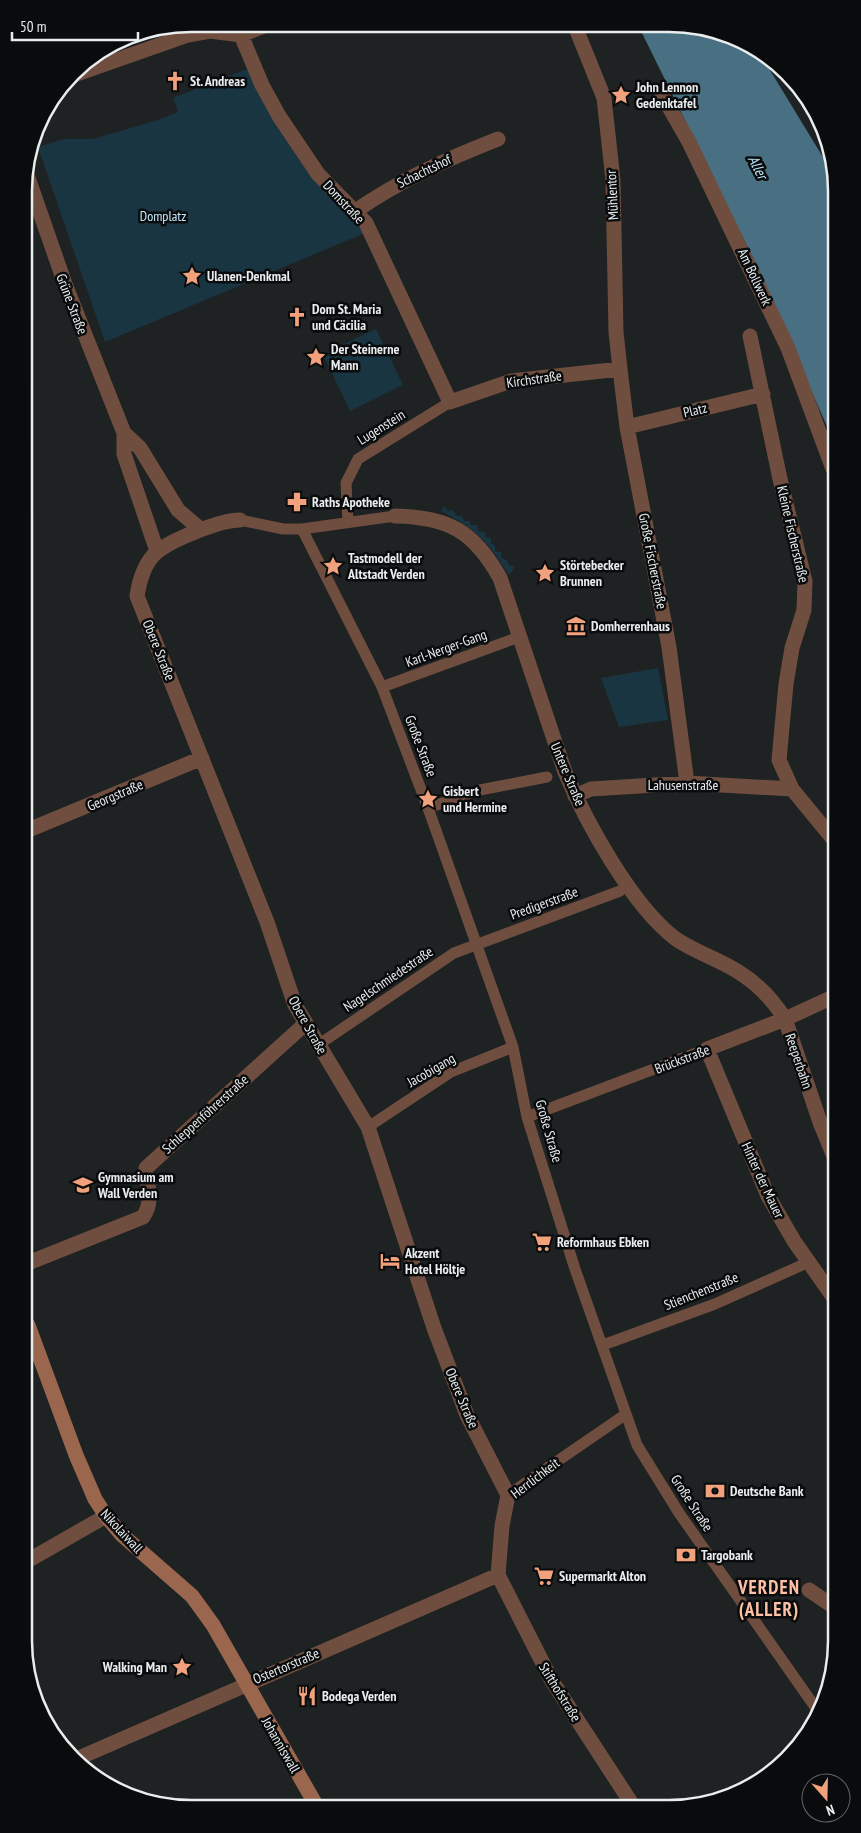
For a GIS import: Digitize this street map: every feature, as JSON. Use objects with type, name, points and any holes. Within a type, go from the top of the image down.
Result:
[{"type":"main road","name":"Nikolaiwall","points":[[32,1336],[76,1455],[95,1499],[106,1516],[128,1540],[192,1596],[212,1625],[246,1684]]},
{"type":"main road","name":"Johanniswall","points":[[246,1684],[313,1800]]},
{"type":"street","points":[[90,69],[188,35],[203,33]]},
{"type":"street","points":[[220,33],[241,35],[246,33]]},
{"type":"street","name":"Mühlentor","points":[[577,33],[604,98],[613,180],[616,332],[620,369]]},
{"type":"street","name":"Domstraße","points":[[241,35],[259,78],[279,116],[318,174],[366,223],[450,402]]},
{"type":"street","name":"Am Bollwerk","points":[[661,93],[689,142],[788,348],[828,456]]},
{"type":"street","name":"Schachtshof","points":[[354,212],[379,194],[421,171],[498,139]]},
{"type":"street","name":"Grüne Straße","points":[[33,192],[65,284],[124,433]]},
{"type":"street","name":"Kleine Fischerstraße","points":[[750,336],[780,479],[805,581],[804,610],[792,648],[786,684],[779,760],[792,789],[828,833]]},
{"type":"street","name":"Kirchstraße","points":[[450,402],[511,381],[620,369]]},
{"type":"street","name":"Große Fischerstraße","points":[[620,369],[627,427],[669,647],[687,783]]},
{"type":"street","name":"Platz","points":[[627,427],[763,394]]},
{"type":"street","name":"Lugenstein","points":[[348,522],[346,483],[358,459],[450,402]]},
{"type":"street","points":[[124,433],[140,448],[178,510],[200,529]]},
{"type":"street","points":[[124,433],[124,454],[157,551],[200,529],[240,520],[282,529],[302,529],[395,516]]},
{"type":"street","name":"Untere Straße","points":[[395,516],[423,516],[437,520],[472,539],[483,550],[500,578],[552,736],[575,796],[645,910],[677,939],[737,971],[766,993],[785,1020]]},
{"type":"street","name":"Große Straße","points":[[302,529],[382,687],[478,943],[513,1047],[527,1117],[575,1269],[637,1445],[679,1513],[814,1706]]},
{"type":"street","name":"Obere Straße","points":[[157,551],[141,576],[137,596],[267,922],[285,982],[305,1024],[368,1127],[434,1328],[468,1416],[508,1495]]},
{"type":"street","name":"Karl-Nerger-Gang","points":[[382,687],[520,637]]},
{"type":"street","name":"Georgstraße","points":[[33,828],[202,758]]},
{"type":"street","points":[[428,808],[480,790],[547,777]]},
{"type":"street","name":"Lahusenstraße","points":[[575,796],[591,789],[687,783],[792,789]]},
{"type":"street","name":"Predigerstraße","points":[[478,943],[620,891]]},
{"type":"street","name":"Nagelschmiedestraße","points":[[318,1045],[454,953],[478,943]]},
{"type":"street","name":"Brückstraße","points":[[527,1117],[785,1020],[828,999]]},
{"type":"street","name":"Reeperbahn","points":[[785,1020],[828,1142]]},
{"type":"street","name":"Schleppenföhrerstraße","points":[[32,1261],[143,1216],[149,1208],[150,1197],[146,1168],[305,1024]]},
{"type":"street","name":"Jacobigang","points":[[368,1127],[451,1072],[513,1047]]},
{"type":"street","name":"Hinter der Mauer","points":[[707,1049],[768,1196],[794,1241],[828,1289]]},
{"type":"street","name":"Stienchenstraße","points":[[603,1345],[715,1304],[809,1262]]},
{"type":"street","name":"Herrlichkeit","points":[[498,1575],[502,1526],[508,1495],[626,1414]]},
{"type":"street","points":[[32,1558],[106,1516]]},
{"type":"street","name":"Ostertorstraße","points":[[82,1757],[498,1575]]},
{"type":"street","name":"Stifthofstraße","points":[[498,1575],[552,1681],[629,1800]]},
{"type":"street","points":[[809,1590],[828,1603]]},
{"type":"green space","name":"Domplatz","points":[[247,69],[272,118],[313,175],[365,233],[105,342],[39,149],[39,147],[64,139],[93,139],[158,120],[178,112],[173,98]]},
{"type":"green space","points":[[376,329],[403,385],[350,411],[323,354]]},
{"type":"green space","points":[[444,506],[448,511],[453,510],[457,516],[462,516],[464,521],[470,521],[470,525],[477,525],[478,531],[485,532],[485,537],[491,538],[491,544],[495,545],[495,551],[501,552],[501,558],[507,560],[509,565],[515,567],[509,575],[481,537],[464,524],[441,511]]},
{"type":"green space","points":[[658,668],[668,720],[619,727],[601,678]]},
{"type":"water","name":"Aller","points":[[642,33],[680,33],[720,41],[749,54],[766,65],[825,160],[828,192],[828,429],[758,268]]},
{"type":"place","name":"St. Andreas","points":[[175,81]]},
{"type":"place","name":"John Lennon Gedenktafel","points":[[621,95]]},
{"type":"place","name":"Ulanen-Denkmal","points":[[192,276]]},
{"type":"place","name":"Dom St. Maria und Cäcilia","points":[[297,317]]},
{"type":"place","name":"Der Steinerne Mann","points":[[316,357]]},
{"type":"place","name":"Raths Apotheke","points":[[297,502]]},
{"type":"place","name":"Tastmodell der Altstadt Verden","points":[[333,566]]},
{"type":"place","name":"Störtebecker Brunnen","points":[[545,573]]},
{"type":"place","name":"Domherrenhaus","points":[[576,626]]},
{"type":"place","name":"Gisbert und Hermine","points":[[428,799]]},
{"type":"place","name":"Gymnasium am Wall Verden","points":[[83,1185]]},
{"type":"place","name":"Reformhaus Ebken","points":[[542,1242]]},
{"type":"place","name":"Akzent Hotel Höltje","points":[[390,1261]]},
{"type":"place","name":"Deutsche Bank","points":[[715,1491]]},
{"type":"place","name":"Targobank","points":[[686,1555]]},
{"type":"place","name":"Supermarkt Alton","points":[[544,1576]]},
{"type":"place","name":"Walking Man","points":[[182,1667]]},
{"type":"place","name":"Bodega Verden","points":[[307,1696]]},
{"type":"district","name":"VERDEN (ALLER)","points":[[769,1598]]}]
